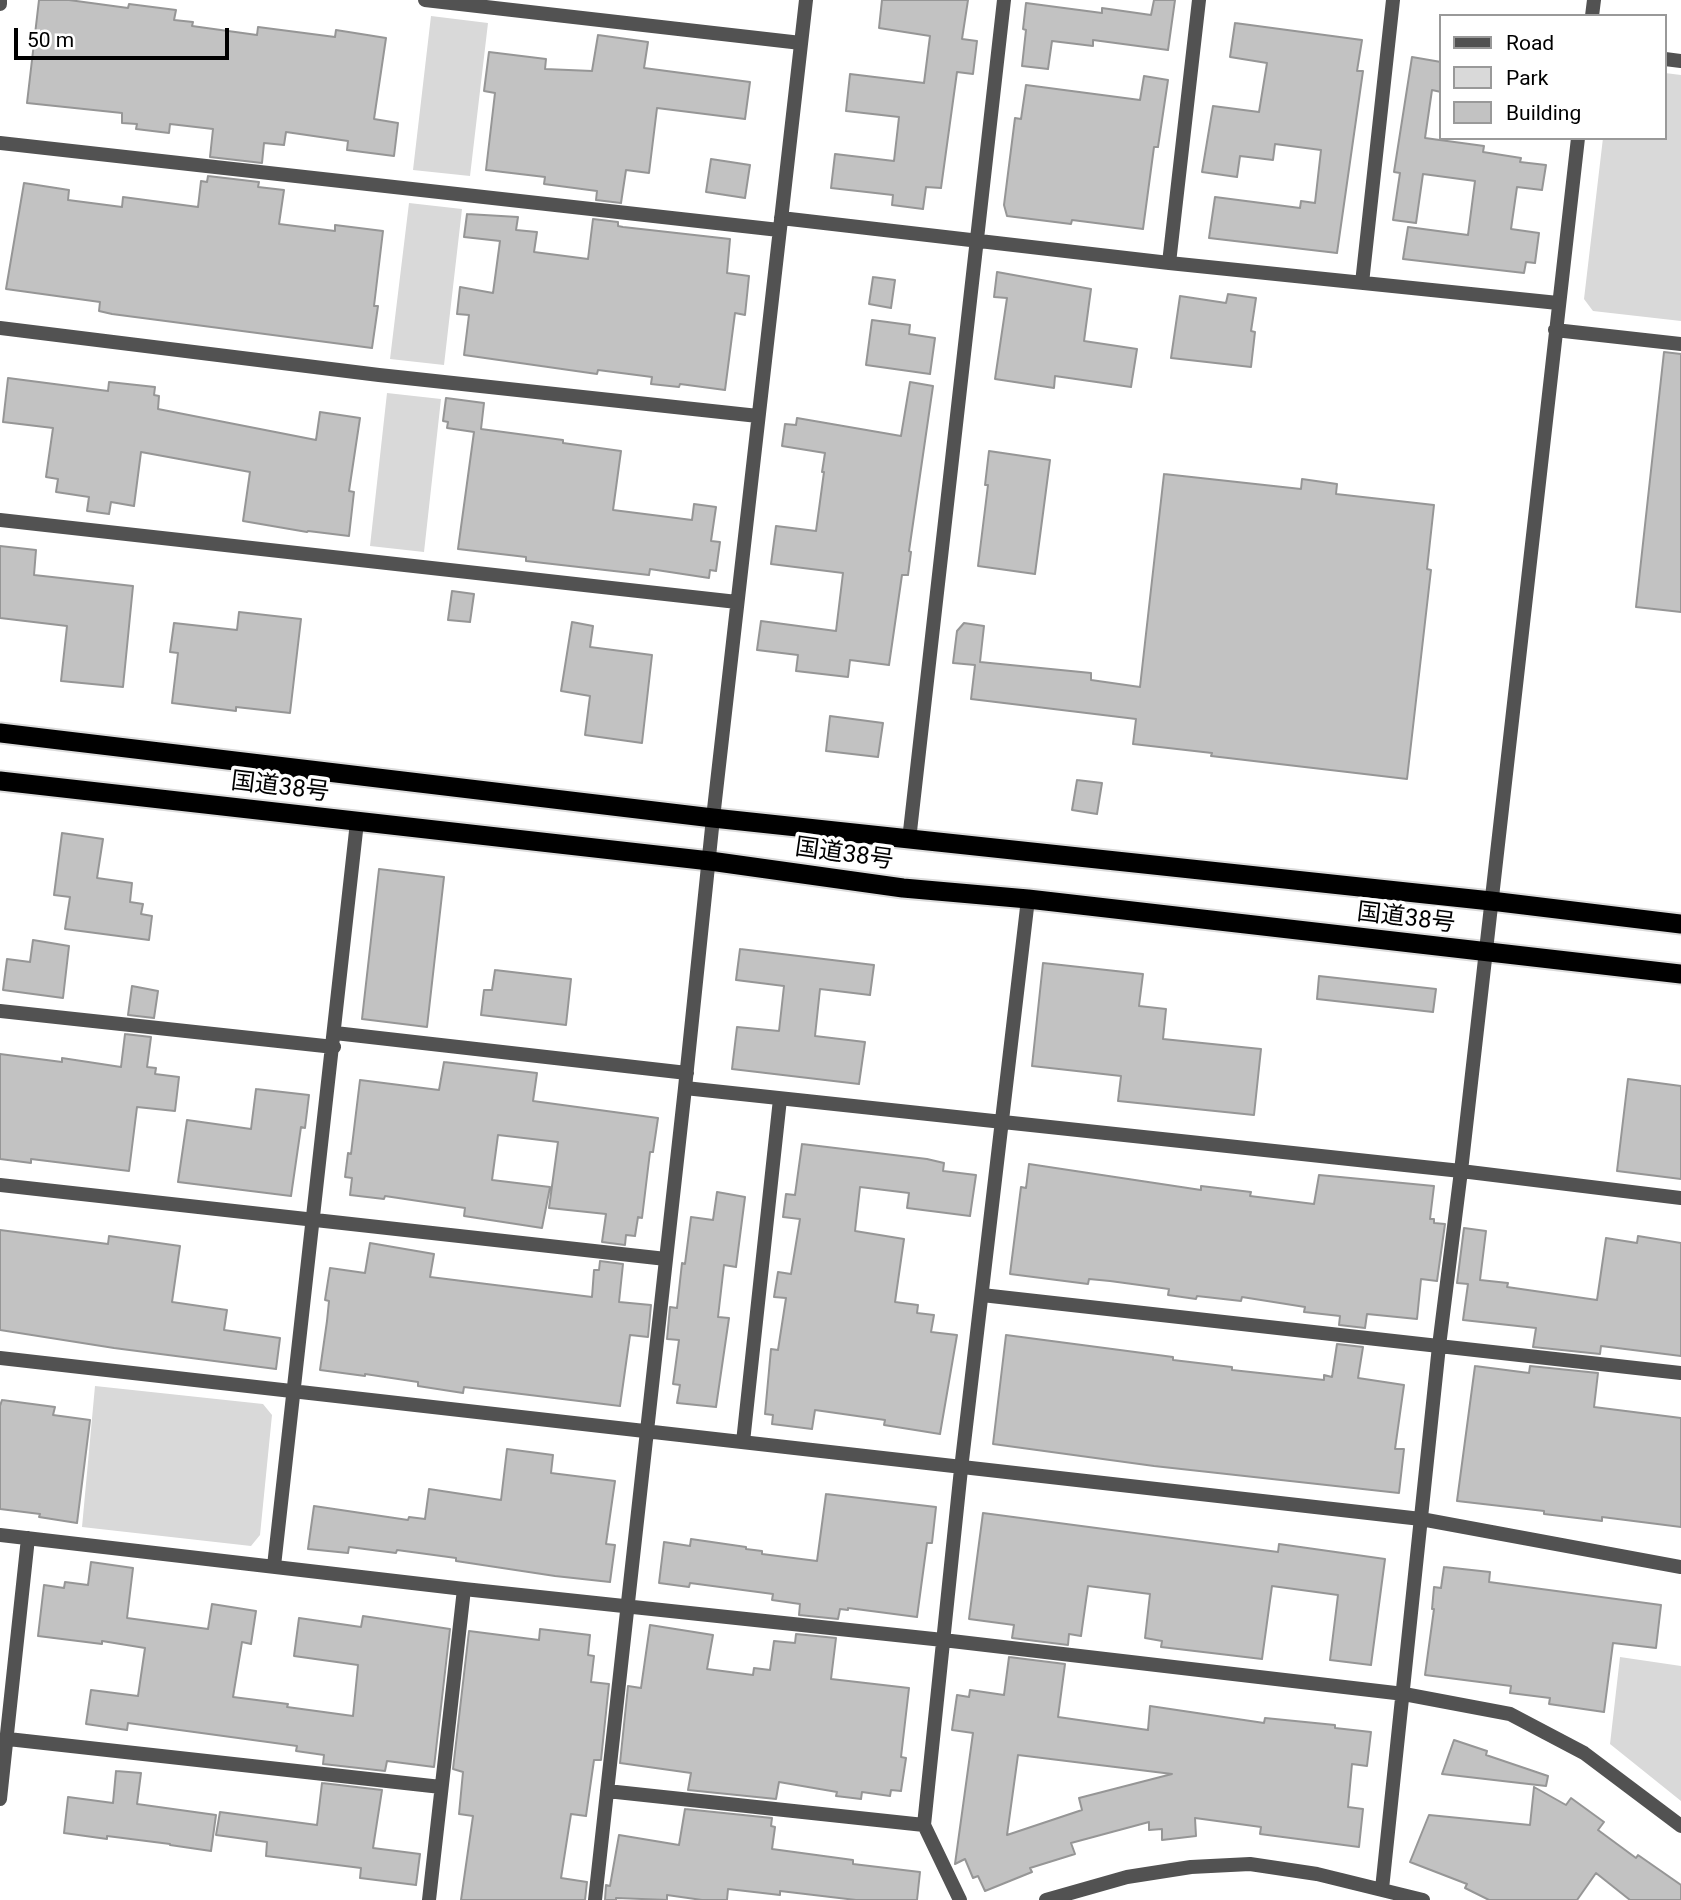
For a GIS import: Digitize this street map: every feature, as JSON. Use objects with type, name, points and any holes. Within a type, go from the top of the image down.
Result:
[{"type":"highway","name":"国道38号","points":[[0,733],[713,818],[1491,901],[1681,924]]},
{"type":"highway","name":"国道38号","points":[[0,781],[710,861],[903,888],[1028,899],[1681,975]]},
{"type":"street","points":[[425,0],[801,43]]},
{"type":"street","points":[[596,1900],[713,818],[806,0]]},
{"type":"street","points":[[909,840],[1004,0]]},
{"type":"street","points":[[1170,263],[1199,0]]},
{"type":"street","points":[[1362,282],[1394,0]]},
{"type":"street","points":[[1382,1889],[1439,1346],[1577,140]]},
{"type":"street","points":[[0,143],[780,224],[977,240],[1558,303]]},
{"type":"street","points":[[0,328],[379,375],[758,416]]},
{"type":"street","points":[[1555,330],[1681,344]]},
{"type":"street","points":[[0,520],[737,602]]},
{"type":"street","points":[[274,1566],[357,822]]},
{"type":"street","points":[[960,1900],[924,1825],[961,1469],[1028,899]]},
{"type":"street","points":[[0,1011],[334,1040],[686,1080],[780,1099],[1461,1171],[1681,1198]]},
{"type":"street","points":[[743,1442],[780,1099]]},
{"type":"street","points":[[0,1185],[666,1259]]},
{"type":"street","points":[[982,1295],[1681,1373]]},
{"type":"street","points":[[0,1358],[648,1430],[961,1469],[1421,1519],[1681,1567]]},
{"type":"street","points":[[0,1535],[464,1589],[943,1640],[1404,1695],[1510,1714],[1584,1753],[1681,1826]]},
{"type":"street","points":[[0,1799],[28,1538]]},
{"type":"street","points":[[429,1900],[464,1589]]},
{"type":"street","points":[[8,1739],[441,1787]]},
{"type":"street","points":[[607,1791],[924,1825]]},
{"type":"street","points":[[1046,1900],[1127,1877],[1191,1867],[1250,1864],[1317,1874],[1423,1900]]},
{"type":"green space","points":[[431,16],[488,23],[470,176],[413,170]]},
{"type":"green space","points":[[1667,73],[1681,75],[1681,321],[1593,311],[1584,299],[1603,140],[1667,140]]},
{"type":"green space","points":[[409,203],[462,209],[444,365],[390,359]]},
{"type":"green space","points":[[387,393],[441,399],[424,552],[370,546]]},
{"type":"green space","points":[[95,1386],[263,1404],[272,1415],[260,1535],[251,1546],[82,1527]]},
{"type":"green space","points":[[1620,1657],[1681,1666],[1681,1801],[1610,1744]]},
{"type":"building","points":[[39,0],[69,0],[128,8],[129,4],[176,10],[174,20],[193,22],[192,26],[257,35],[258,27],[335,37],[336,30],[386,38],[374,119],[398,123],[394,156],[347,150],[348,141],[286,132],[284,145],[264,143],[262,163],[210,157],[213,129],[170,124],[169,133],[136,129],[137,124],[122,123],[122,113],[27,103]]},
{"type":"building","points":[[882,0],[968,0],[962,39],[977,41],[973,74],[957,72],[941,188],[926,187],[923,209],[892,205],[893,195],[831,188],[835,154],[894,161],[899,117],[846,111],[850,74],[924,83],[930,36],[879,28]]},
{"type":"building","points":[[1154,0],[1175,0],[1168,50],[1093,40],[1093,46],[1052,41],[1048,69],[1022,66],[1026,3],[1102,13],[1102,8],[1151,15]]},
{"type":"building","points":[[1235,23],[1362,40],[1357,71],[1363,71],[1337,253],[1209,238],[1215,197],[1300,208],[1301,201],[1315,203],[1321,150],[1275,144],[1273,160],[1240,156],[1237,177],[1202,172],[1213,106],[1259,112],[1267,63],[1230,57]]},
{"type":"building","points":[[598,35],[648,42],[644,68],[750,82],[745,119],[657,108],[649,173],[626,170],[621,203],[596,200],[597,191],[544,184],[545,177],[486,170],[495,93],[484,91],[489,52],[546,59],[545,69],[592,71]]},
{"type":"building","points":[[1412,57],[1440,62],[1440,92],[1432,90],[1425,138],[1484,146],[1483,152],[1521,158],[1520,162],[1546,165],[1542,190],[1517,187],[1511,229],[1539,233],[1535,263],[1526,262],[1524,273],[1403,259],[1408,227],[1468,235],[1475,181],[1423,174],[1416,223],[1393,220],[1400,173],[1394,172]]},
{"type":"building","points":[[1144,76],[1168,80],[1158,147],[1154,147],[1143,229],[1072,220],[1071,224],[1007,216],[1004,205],[1015,118],[1021,119],[1026,85],[1140,100]]},
{"type":"building","points":[[711,159],[750,165],[745,198],[706,192]]},
{"type":"building","points":[[208,176],[259,182],[258,187],[284,190],[279,224],[335,231],[335,225],[383,231],[372,348],[112,314],[99,311],[100,302],[6,289],[24,183],[69,190],[68,200],[122,207],[123,197],[198,207],[201,181],[207,182]]},
{"type":"building","points":[[467,214],[518,217],[516,230],[537,232],[534,252],[588,259],[593,219],[618,222],[618,226],[623,227],[730,239],[727,273],[749,276],[745,315],[735,313],[725,390],[680,384],[679,387],[651,384],[652,377],[598,370],[597,374],[464,355],[469,315],[457,314],[460,287],[493,293],[500,241],[464,237]]},
{"type":"building","points":[[997,272],[1091,289],[1084,341],[1137,349],[1131,387],[1055,376],[1054,388],[995,379],[1007,298],[994,297]]},
{"type":"building","points":[[873,277],[895,280],[891,308],[869,304]]},
{"type":"building","points":[[1228,294],[1256,298],[1251,331],[1255,332],[1251,367],[1171,358],[1180,296],[1226,303]]},
{"type":"building","points":[[872,320],[910,325],[909,334],[935,338],[930,374],[866,365]]},
{"type":"building","points":[[1664,352],[1681,354],[1681,612],[1636,607]]},
{"type":"building","points":[[8,378],[108,391],[109,382],[155,387],[154,395],[159,396],[158,409],[316,440],[320,412],[360,418],[349,491],[354,492],[349,536],[243,521],[250,472],[141,452],[134,506],[111,502],[109,514],[87,511],[89,497],[56,492],[58,479],[46,477],[53,428],[3,422]]},
{"type":"building","points":[[910,382],[933,386],[909,551],[908,575],[902,575],[889,665],[850,660],[848,677],[796,671],[798,655],[757,650],[761,621],[836,631],[843,573],[771,564],[776,526],[816,531],[824,472],[825,453],[782,446],[785,424],[796,425],[797,418],[901,436]]},
{"type":"building","points":[[446,398],[484,403],[481,429],[621,451],[613,510],[692,520],[694,504],[716,507],[711,541],[720,542],[716,571],[710,570],[709,578],[650,569],[649,575],[526,561],[526,557],[458,549],[474,432],[447,428],[448,422],[443,421]]},
{"type":"building","points":[[989,451],[1050,460],[1035,574],[978,566],[988,485],[985,485]]},
{"type":"building","points":[[1164,474],[1301,489],[1302,479],[1337,484],[1336,494],[1434,505],[1427,569],[1431,570],[1407,779],[1133,744],[1136,719],[971,699],[975,665],[953,663],[957,631],[964,623],[984,626],[980,662],[1091,673],[1091,680],[1140,687]]},
{"type":"building","points":[[0,546],[36,550],[34,575],[133,586],[123,687],[61,681],[67,626],[0,618]]},
{"type":"building","points":[[452,591],[474,594],[470,622],[448,620]]},
{"type":"building","points":[[239,612],[301,619],[290,713],[236,707],[236,711],[172,703],[178,653],[170,652],[174,623],[237,630]]},
{"type":"building","points":[[572,622],[593,626],[590,647],[652,655],[642,743],[585,735],[590,696],[561,691]]},
{"type":"building","points":[[830,716],[883,723],[878,757],[826,751]]},
{"type":"building","points":[[1077,780],[1102,783],[1097,814],[1072,810]]},
{"type":"building","points":[[62,833],[103,839],[97,878],[132,883],[130,902],[143,904],[141,914],[152,916],[149,940],[65,929],[70,897],[54,895]]},
{"type":"building","points":[[379,869],[444,877],[427,1027],[362,1019]]},
{"type":"building","points":[[33,940],[69,946],[63,998],[3,990],[7,959],[30,962]]},
{"type":"building","points":[[740,949],[874,965],[870,995],[820,989],[815,1036],[865,1042],[859,1084],[732,1069],[737,1027],[779,1031],[784,986],[736,980]]},
{"type":"building","points":[[1043,963],[1143,974],[1139,1006],[1166,1009],[1163,1039],[1261,1049],[1254,1115],[1118,1101],[1121,1076],[1032,1066]]},
{"type":"building","points":[[495,970],[571,979],[566,1025],[481,1015],[484,990],[492,990]]},
{"type":"building","points":[[1319,976],[1436,989],[1433,1012],[1317,999]]},
{"type":"building","points":[[132,986],[158,991],[154,1018],[128,1015]]},
{"type":"building","points":[[125,1034],[151,1037],[147,1067],[156,1068],[155,1074],[179,1077],[175,1111],[137,1107],[129,1171],[31,1159],[31,1163],[0,1159],[0,1054],[62,1062],[62,1058],[121,1067]]},
{"type":"building","points":[[444,1062],[537,1073],[533,1101],[658,1118],[653,1152],[650,1152],[642,1218],[638,1217],[635,1236],[626,1235],[625,1245],[602,1242],[606,1214],[549,1208],[558,1142],[498,1135],[492,1180],[550,1187],[542,1228],[464,1216],[465,1208],[385,1196],[384,1199],[350,1195],[352,1178],[345,1177],[348,1153],[351,1154],[360,1080],[439,1090]]},
{"type":"building","points":[[1628,1079],[1681,1086],[1681,1179],[1617,1171]]},
{"type":"building","points":[[256,1089],[309,1095],[305,1128],[301,1127],[291,1196],[178,1182],[187,1120],[251,1129]]},
{"type":"building","points":[[802,1144],[927,1159],[944,1163],[943,1171],[976,1175],[970,1216],[907,1208],[909,1193],[860,1187],[855,1231],[904,1239],[895,1302],[918,1305],[917,1313],[934,1315],[931,1332],[957,1335],[940,1434],[884,1425],[885,1420],[815,1410],[812,1429],[772,1424],[773,1415],[765,1414],[771,1349],[778,1350],[786,1298],[774,1297],[778,1272],[791,1274],[800,1219],[783,1217],[786,1194],[795,1195]]},
{"type":"building","points":[[1029,1164],[1201,1190],[1201,1186],[1251,1192],[1250,1196],[1314,1204],[1319,1175],[1434,1186],[1430,1219],[1434,1219],[1434,1223],[1445,1224],[1437,1281],[1421,1279],[1417,1319],[1367,1314],[1365,1328],[1339,1325],[1340,1316],[1304,1312],[1305,1307],[1242,1297],[1241,1301],[1197,1296],[1196,1299],[1168,1295],[1169,1289],[1110,1281],[1089,1279],[1088,1284],[1010,1274],[1021,1187],[1026,1188]]},
{"type":"building","points":[[717,1192],[745,1197],[736,1267],[724,1265],[718,1317],[729,1318],[716,1407],[677,1403],[680,1385],[673,1384],[679,1340],[667,1339],[670,1307],[677,1308],[691,1217],[713,1220]]},
{"type":"building","points":[[1464,1228],[1486,1231],[1480,1280],[1508,1283],[1507,1287],[1597,1300],[1606,1238],[1637,1243],[1638,1236],[1681,1243],[1681,1356],[1601,1346],[1600,1354],[1533,1347],[1536,1328],[1463,1320],[1468,1284],[1457,1283]]},
{"type":"building","points":[[0,1230],[108,1244],[109,1236],[180,1246],[172,1302],[227,1310],[224,1330],[280,1338],[276,1369],[0,1330]]},
{"type":"building","points":[[370,1243],[434,1254],[430,1277],[592,1297],[594,1270],[599,1270],[600,1261],[623,1264],[619,1302],[651,1305],[648,1337],[630,1335],[620,1406],[464,1387],[463,1393],[418,1386],[418,1382],[320,1370],[329,1301],[325,1300],[330,1268],[365,1273]]},
{"type":"building","points":[[1006,1335],[1173,1357],[1173,1360],[1232,1367],[1232,1370],[1324,1380],[1324,1375],[1332,1377],[1337,1344],[1363,1347],[1358,1378],[1404,1385],[1395,1449],[1404,1449],[1399,1493],[1154,1466],[993,1444]]},
{"type":"building","points":[[1475,1366],[1529,1373],[1530,1366],[1598,1373],[1594,1407],[1681,1418],[1681,1527],[1602,1517],[1602,1521],[1457,1501]]},
{"type":"building","points":[[2,1400],[55,1407],[53,1415],[90,1420],[77,1523],[39,1517],[40,1514],[0,1509]]},
{"type":"building","points":[[507,1449],[553,1455],[551,1473],[615,1481],[606,1544],[615,1545],[610,1582],[555,1576],[397,1550],[396,1553],[349,1547],[348,1553],[308,1549],[314,1506],[408,1520],[409,1517],[425,1519],[429,1489],[501,1500]]},
{"type":"building","points":[[826,1494],[936,1507],[932,1543],[927,1543],[917,1617],[848,1608],[840,1609],[838,1619],[799,1615],[800,1604],[772,1600],[773,1594],[690,1583],[689,1587],[659,1583],[664,1542],[690,1546],[691,1539],[746,1547],[762,1551],[762,1554],[817,1561]]},
{"type":"building","points":[[983,1513],[1278,1552],[1279,1544],[1385,1559],[1371,1665],[1330,1660],[1338,1595],[1272,1586],[1262,1659],[1161,1647],[1162,1641],[1145,1638],[1150,1594],[1088,1586],[1081,1636],[1069,1634],[1068,1645],[1012,1638],[1014,1625],[969,1619]]},
{"type":"building","points":[[91,1562],[133,1568],[127,1618],[208,1629],[212,1604],[256,1611],[251,1644],[242,1642],[233,1697],[353,1716],[358,1665],[294,1656],[299,1618],[361,1627],[363,1616],[450,1629],[434,1767],[387,1761],[385,1771],[323,1764],[324,1755],[296,1751],[297,1746],[128,1723],[127,1730],[86,1724],[91,1690],[138,1696],[145,1648],[102,1641],[102,1644],[38,1636],[44,1585],[64,1588],[65,1582],[88,1585]]},
{"type":"building","points":[[1444,1567],[1490,1572],[1489,1582],[1661,1605],[1656,1648],[1613,1643],[1604,1712],[1549,1704],[1550,1698],[1510,1693],[1511,1686],[1425,1675],[1434,1609],[1434,1587],[1441,1588]]},
{"type":"building","points":[[650,1625],[713,1635],[707,1669],[753,1675],[754,1668],[770,1670],[774,1641],[795,1643],[796,1634],[836,1638],[831,1679],[909,1688],[901,1757],[906,1758],[901,1791],[891,1790],[890,1796],[862,1792],[861,1799],[836,1796],[837,1792],[779,1782],[776,1799],[688,1790],[691,1773],[620,1763],[628,1686],[641,1688]]},
{"type":"building","points":[[540,1629],[590,1635],[588,1655],[594,1656],[591,1682],[609,1684],[601,1760],[594,1760],[586,1816],[571,1814],[561,1878],[587,1882],[585,1900],[461,1900],[473,1816],[459,1814],[463,1772],[453,1769],[469,1631],[539,1640]]},
{"type":"building","points":[[1009,1657],[1065,1664],[1058,1717],[1148,1730],[1150,1706],[1264,1723],[1265,1718],[1335,1725],[1335,1728],[1371,1732],[1367,1766],[1352,1764],[1348,1807],[1363,1809],[1359,1847],[1260,1834],[1261,1827],[1195,1818],[1196,1836],[1162,1840],[1162,1829],[1149,1830],[1149,1822],[1071,1843],[1075,1854],[1030,1868],[1032,1872],[985,1891],[978,1876],[973,1878],[965,1859],[955,1864],[973,1733],[952,1730],[957,1695],[969,1697],[970,1690],[1004,1695]],"holes":[[[1018,1755],[1172,1774],[1079,1798],[1082,1810],[1007,1835]]]},
{"type":"building","points":[[1454,1740],[1487,1751],[1486,1755],[1548,1776],[1546,1786],[1442,1774]]},
{"type":"building","points":[[116,1771],[141,1773],[137,1804],[216,1815],[211,1851],[107,1836],[107,1839],[64,1833],[68,1797],[113,1803]]},
{"type":"building","points":[[322,1783],[382,1790],[373,1848],[420,1854],[416,1885],[360,1878],[361,1868],[266,1856],[267,1842],[216,1835],[220,1812],[317,1825]]},
{"type":"building","points":[[1534,1787],[1566,1805],[1571,1798],[1604,1822],[1598,1830],[1636,1858],[1638,1855],[1681,1885],[1681,1900],[1630,1900],[1596,1873],[1577,1900],[1489,1900],[1465,1888],[1467,1884],[1410,1862],[1429,1815],[1530,1825]]},
{"type":"building","points":[[685,1809],[772,1818],[771,1826],[775,1827],[772,1849],[853,1860],[853,1864],[920,1872],[917,1900],[856,1900],[780,1891],[780,1895],[728,1889],[727,1900],[667,1895],[667,1900],[605,1900],[606,1885],[610,1886],[619,1835],[679,1845]]}]
